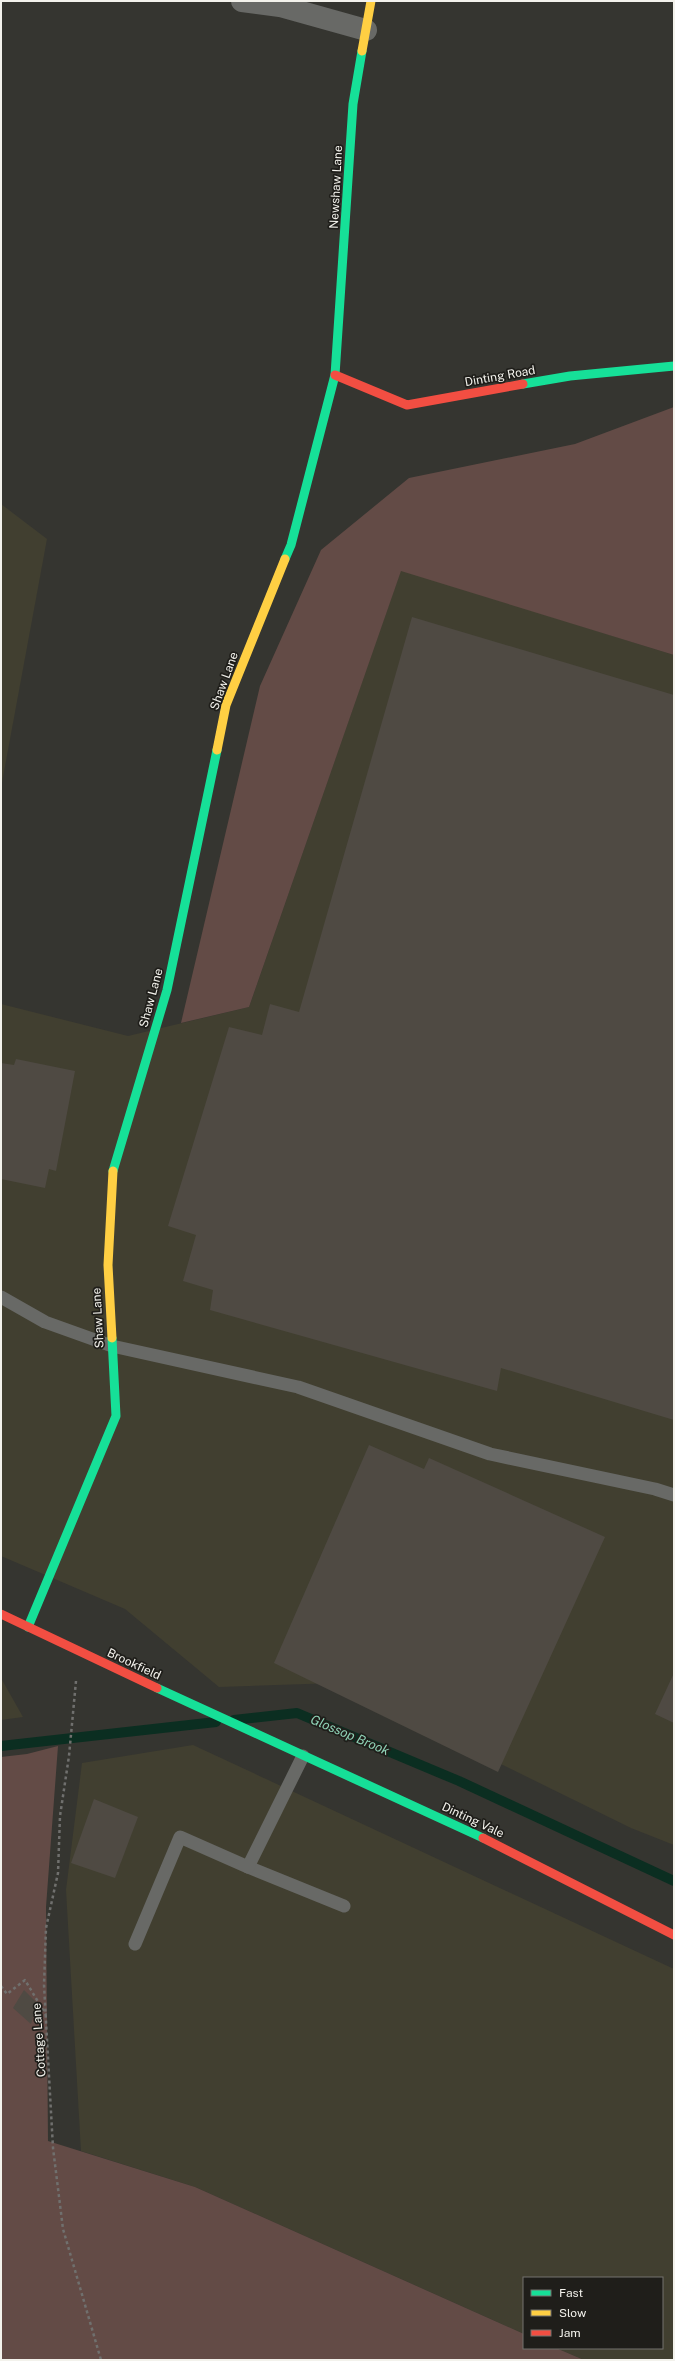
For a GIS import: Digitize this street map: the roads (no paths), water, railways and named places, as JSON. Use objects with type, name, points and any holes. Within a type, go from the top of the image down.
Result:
[{"type":"street","points":[[242,1],[280,6],[366,30]]},
{"type":"street","name":"Newshaw Lane","points":[[335,375],[353,104],[371,1]]},
{"type":"street","name":"Dinting Road","points":[[335,375],[407,405],[570,376],[674,366]]},
{"type":"street","name":"Shaw Lane","points":[[28,1626],[116,1416],[108,1265],[112,1174],[167,990],[226,705],[291,545],[335,375]]},
{"type":"street","name":"Brookfield","points":[[1,1614],[257,1735]]},
{"type":"street","name":"Dinting Vale","points":[[257,1735],[472,1832],[674,1935]]},
{"type":"lane","points":[[1,1297],[45,1322],[112,1346],[298,1387],[490,1454],[655,1489],[674,1495]]},
{"type":"lane","points":[[248,1867],[303,1756]]},
{"type":"lane","points":[[135,1944],[180,1836],[248,1867],[344,1906]]},
{"type":"waterway","name":"Glossop Brook","points":[[234,1720],[297,1713],[459,1781],[674,1881]]},
{"type":"waterway","name":"Glossop Brook","points":[[1,1746],[216,1722]]}]
